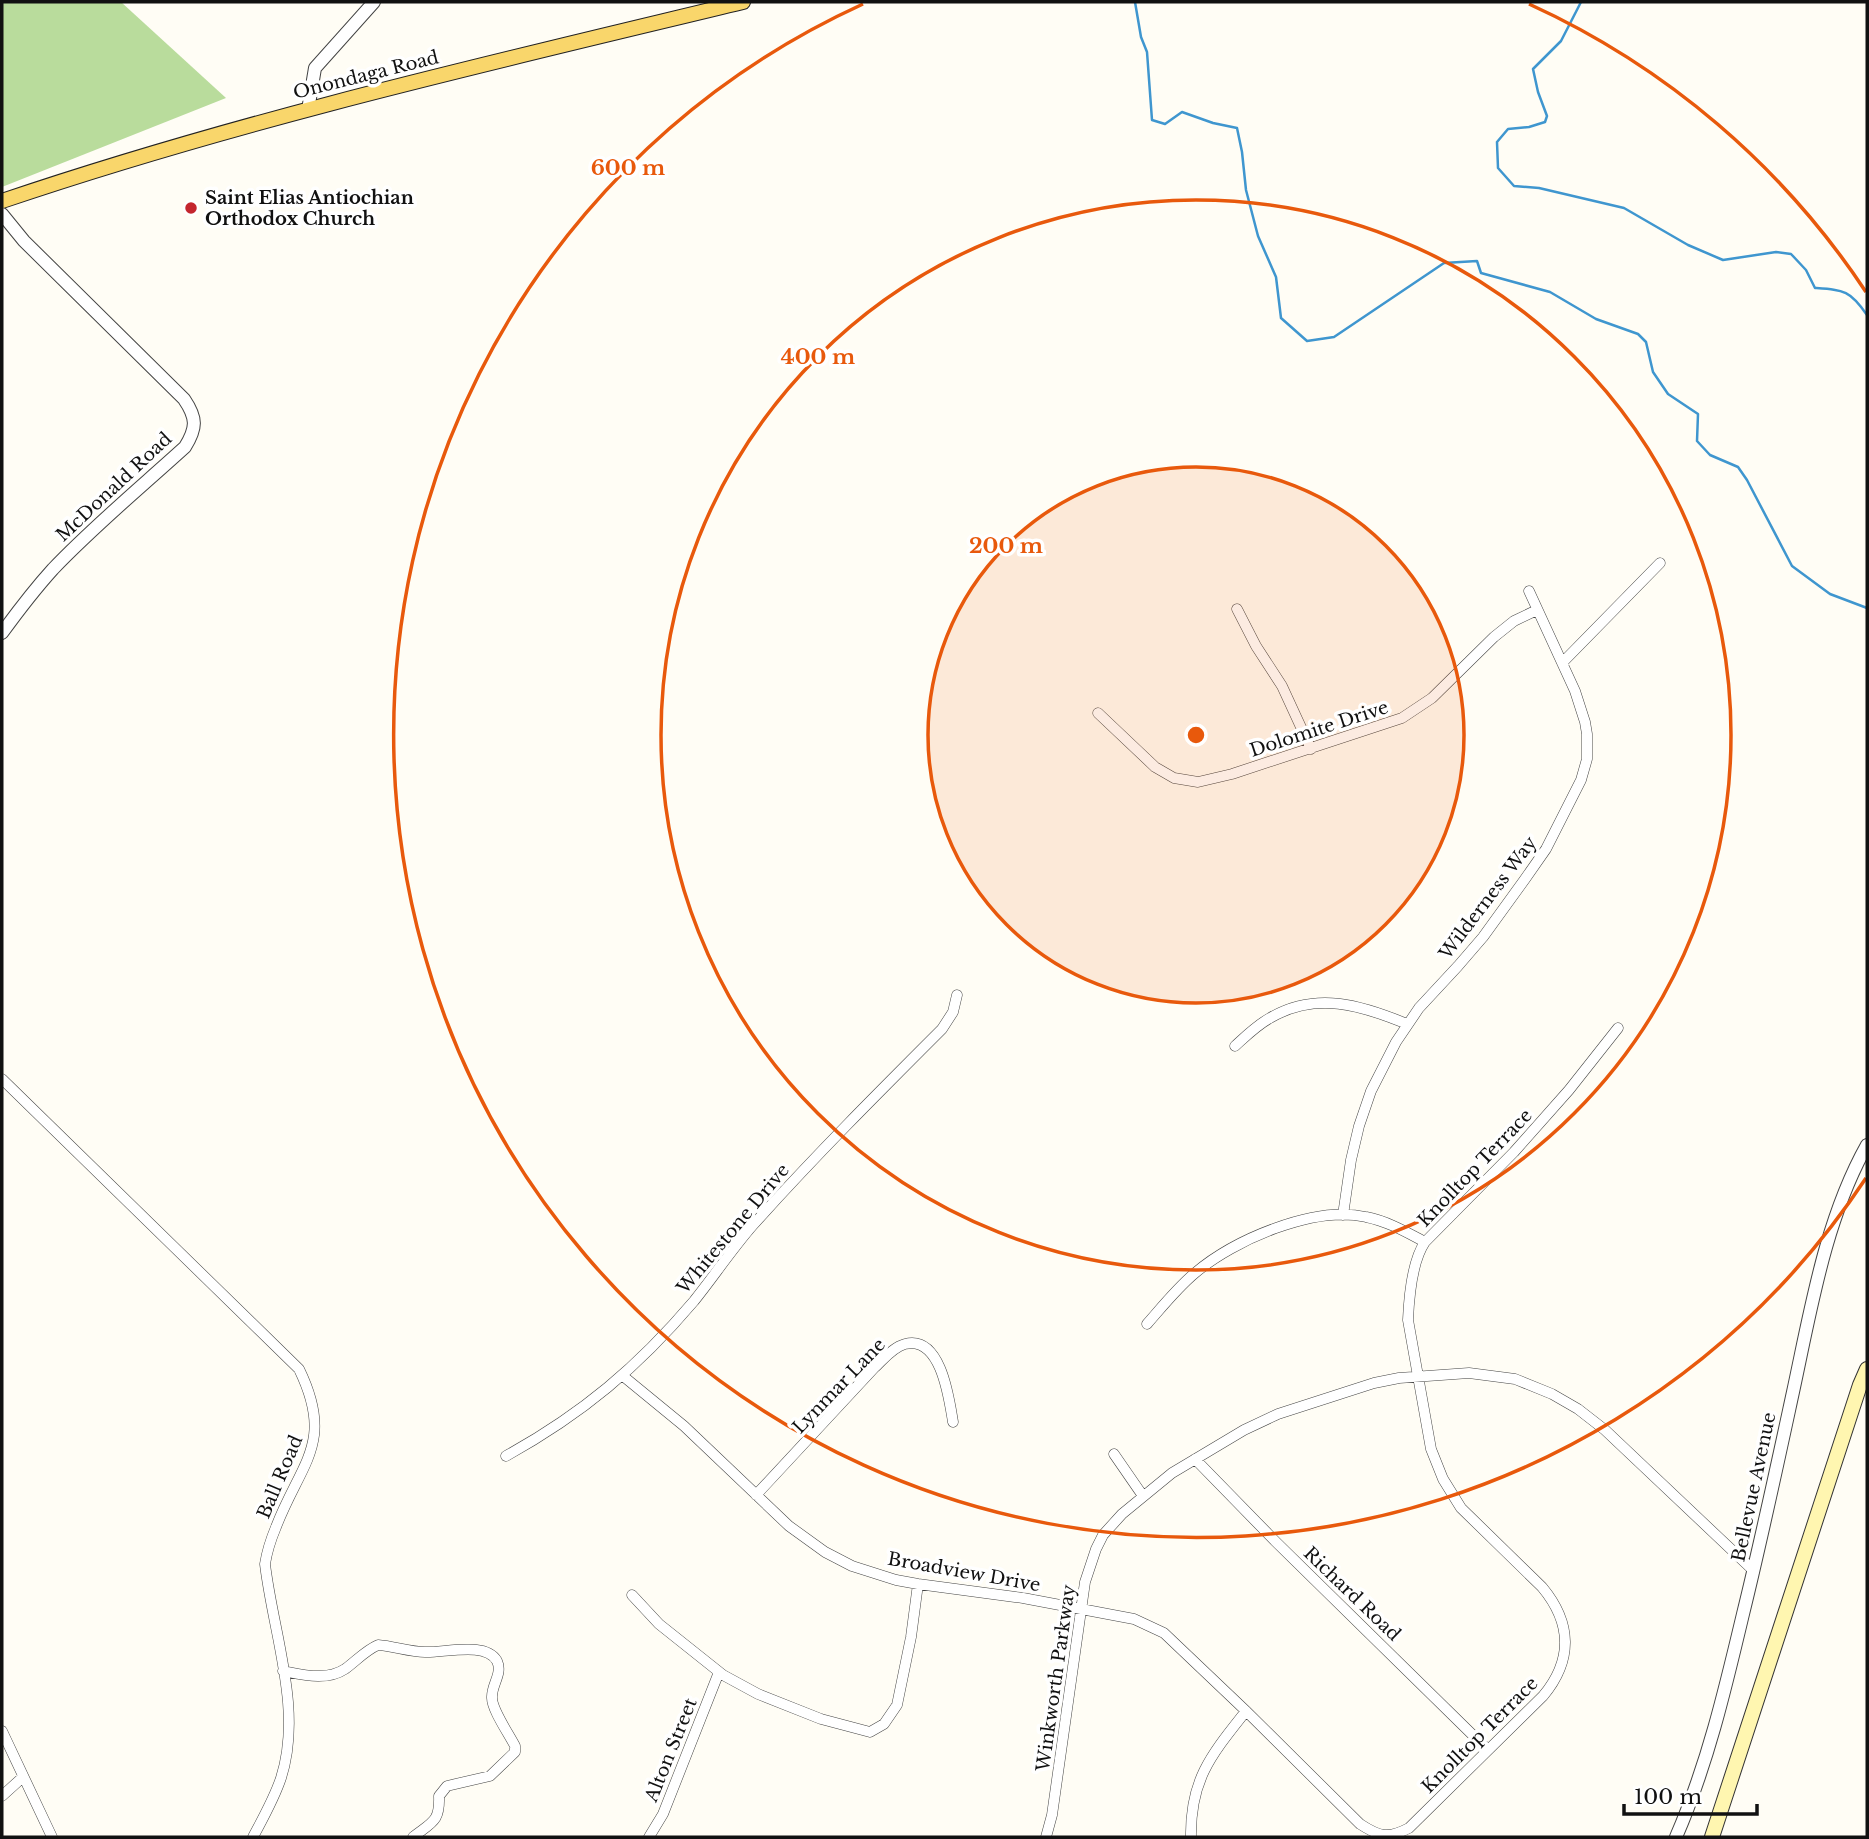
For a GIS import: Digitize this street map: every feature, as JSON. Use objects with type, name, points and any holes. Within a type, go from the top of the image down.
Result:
[{"type":"main road","name":"Onondaga Road","points":[[2,201],[231,129],[743,2]]},
{"type":"main road","points":[[1712,1837],[1867,1369]]},
{"type":"street","points":[[308,110],[315,68],[374,2]]},
{"type":"street","name":"McDonald Road","points":[[2,214],[24,241],[184,399],[193,414],[194,426],[185,447],[55,568],[2,633]]},
{"type":"street","points":[[1562,663],[1660,563]]},
{"type":"street","name":"Wilderness Way","points":[[1343,1215],[1351,1160],[1364,1108],[1396,1042],[1406,1024],[1483,937],[1525,879],[1546,849],[1581,780],[1587,759],[1585,722],[1575,691],[1529,591]]},
{"type":"street","points":[[1237,609],[1256,646],[1282,686],[1311,749]]},
{"type":"street","name":"Dolomite Drive","points":[[1098,713],[1155,767],[1174,778],[1198,782],[1232,774],[1402,718],[1432,698],[1514,621],[1537,610]]},
{"type":"street","name":"Whitestone Drive","points":[[506,1456],[542,1436],[623,1376],[693,1302],[750,1228],[828,1143],[942,1029],[953,1012],[957,995]]},
{"type":"street","points":[[1236,1046],[1271,1017],[1315,1003],[1356,1006],[1406,1024]]},
{"type":"street","name":"Knolltop Terrace","points":[[1409,1828],[1554,1682],[1564,1659],[1561,1620],[1551,1599],[1461,1508],[1443,1479],[1431,1449],[1410,1336],[1409,1301],[1417,1260],[1425,1242],[1514,1152],[1569,1090],[1618,1028]]},
{"type":"street","name":"Ball Road","points":[[2,1079],[299,1369],[304,1380],[315,1414],[315,1435],[310,1455],[271,1540],[265,1564],[290,1725],[284,1768],[272,1801],[253,1837]]},
{"type":"street","name":"Bellevue Avenue","points":[[1676,1837],[1707,1755],[1733,1658],[1814,1294],[1833,1224],[1867,1145]]},
{"type":"street","points":[[1147,1324],[1180,1286],[1214,1258],[1259,1234],[1303,1220],[1331,1215],[1365,1217],[1381,1221],[1425,1242]]},
{"type":"street","name":"Lynmar Lane","points":[[756,1495],[874,1368],[892,1351],[906,1343],[917,1343],[934,1356],[948,1395],[953,1422]]},
{"type":"street","name":"Winkworth Parkway","points":[[1046,1837],[1052,1815],[1085,1582],[1096,1549],[1122,1514],[1143,1496],[1195,1459],[1244,1430],[1278,1415],[1374,1383],[1419,1376],[1469,1373],[1515,1380],[1552,1394],[1578,1409],[1605,1430],[1754,1571]]},
{"type":"street","name":"Broadview Drive","points":[[623,1376],[684,1426],[789,1526],[825,1552],[852,1566],[896,1580],[1023,1598],[1134,1619],[1164,1633],[1360,1824],[1381,1836],[1391,1837],[1409,1828]]},
{"type":"street","points":[[1114,1454],[1143,1496]]},
{"type":"street","name":"Richard Road","points":[[1195,1459],[1488,1751]]},
{"type":"street","points":[[632,1595],[659,1623],[719,1672],[758,1694],[821,1719],[870,1732],[888,1719],[897,1705],[911,1637],[918,1584]]},
{"type":"street","points":[[283,1671],[314,1676],[332,1675],[378,1645],[424,1653],[477,1650],[490,1653],[499,1671],[492,1695],[493,1703],[515,1746],[515,1752],[490,1776],[446,1786],[439,1796],[440,1811],[436,1818],[413,1837]]},
{"type":"street","name":"Alton Street","points":[[649,1837],[663,1814],[719,1672]]},
{"type":"street","points":[[1191,1837],[1194,1793],[1203,1772],[1212,1755],[1246,1711]]},
{"type":"street","points":[[2,1731],[52,1837]]},
{"type":"street","points":[[2,1796],[23,1777]]},
{"type":"green space","points":[[2,2],[121,2],[226,98],[2,187]]},
{"type":"waterway","points":[[1135,2],[1141,37],[1147,52],[1152,120],[1165,124],[1182,112],[1237,128],[1246,190],[1258,236],[1276,277],[1281,318],[1307,341],[1334,337],[1444,263],[1477,261],[1481,273],[1550,292],[1596,319],[1638,334],[1646,342],[1653,372],[1668,394],[1698,414],[1697,441],[1710,455],[1738,467],[1747,480],[1792,566],[1830,594],[1867,608]]},
{"type":"waterway","points":[[1581,2],[1561,41],[1533,69],[1547,116],[1545,122],[1508,129],[1497,142],[1498,168],[1514,186],[1539,188],[1624,208],[1688,245],[1723,260],[1776,252],[1791,254],[1806,270],[1815,288],[1846,293],[1867,315]]},
{"type":"place","name":"Saint Elias Antiochian Orthodox Church","points":[[191,208]]}]
